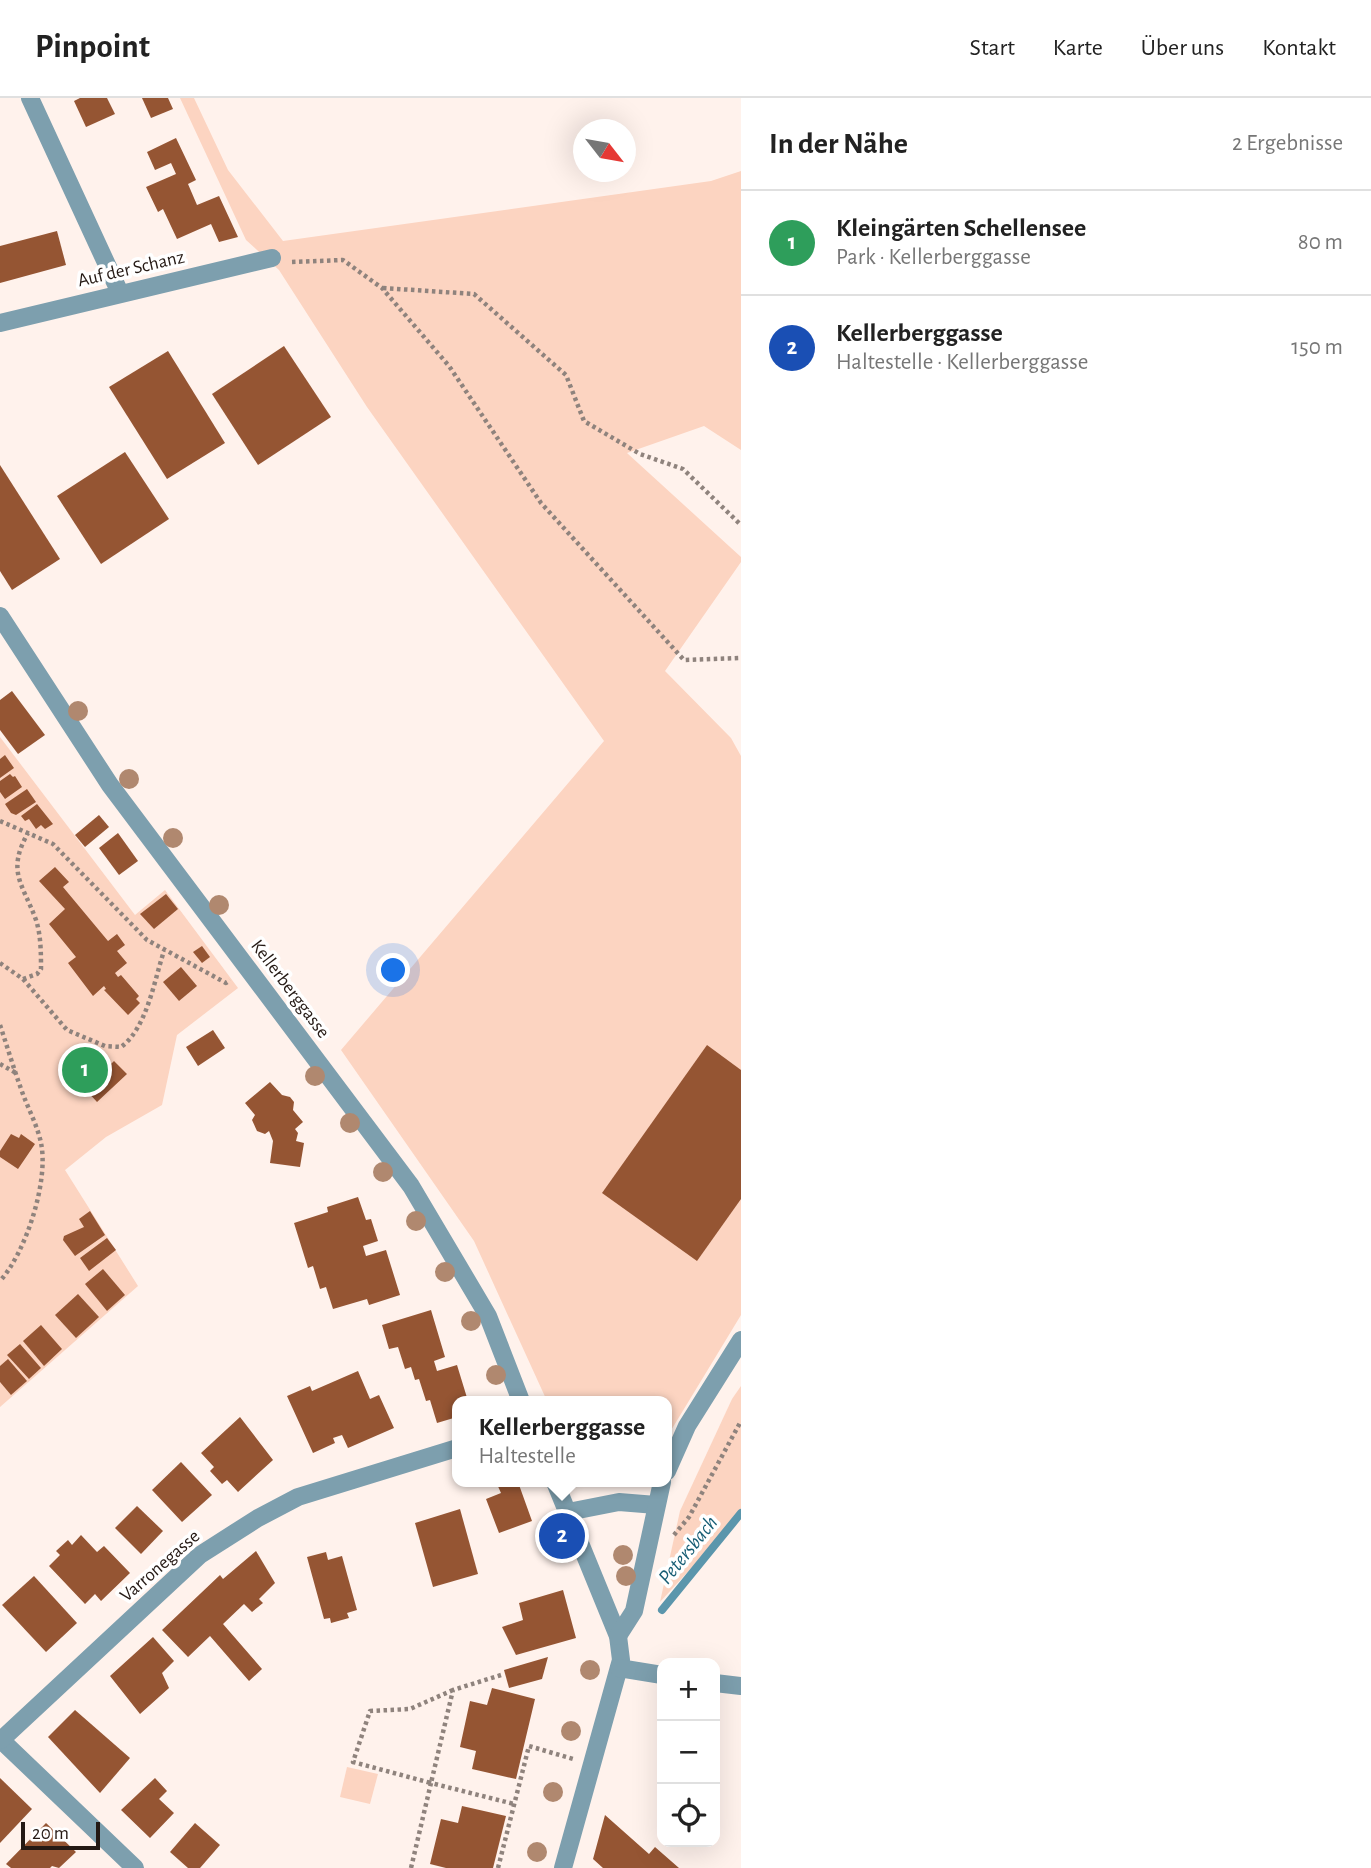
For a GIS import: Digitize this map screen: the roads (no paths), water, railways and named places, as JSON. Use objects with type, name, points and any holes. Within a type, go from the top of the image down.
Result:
[{"type":"street","points":[[30,98],[120,293]]},
{"type":"street","name":"Auf der Schanz","points":[[0,323],[267,259]]},
{"type":"street","name":"Kellerberggasse","points":[[0,616],[110,785],[411,1186],[488,1316],[519,1396]]},
{"type":"street","points":[[672,1460],[687,1426],[741,1340]]},
{"type":"street","name":"Varronegasse","points":[[1,1739],[200,1555],[223,1540],[298,1497],[452,1450]]},
{"type":"street","points":[[557,1487],[618,1636],[621,1650],[619,1668],[590,1764],[565,1866]]},
{"type":"street","points":[[618,1636],[634,1611],[661,1487]]},
{"type":"street","points":[[569,1512],[619,1502],[656,1505]]},
{"type":"street","points":[[619,1668],[657,1674]]},
{"type":"street","points":[[720,1684],[741,1686]]},
{"type":"street","points":[[1,1739],[135,1868]]},
{"type":"waterway","name":"Petersbach","points":[[662,1610],[741,1513]]},
{"type":"place","name":"Kleingärten Schellensee","points":[[85,1070]]},
{"type":"place","name":"Kellerberggasse","points":[[562,1536]]}]
